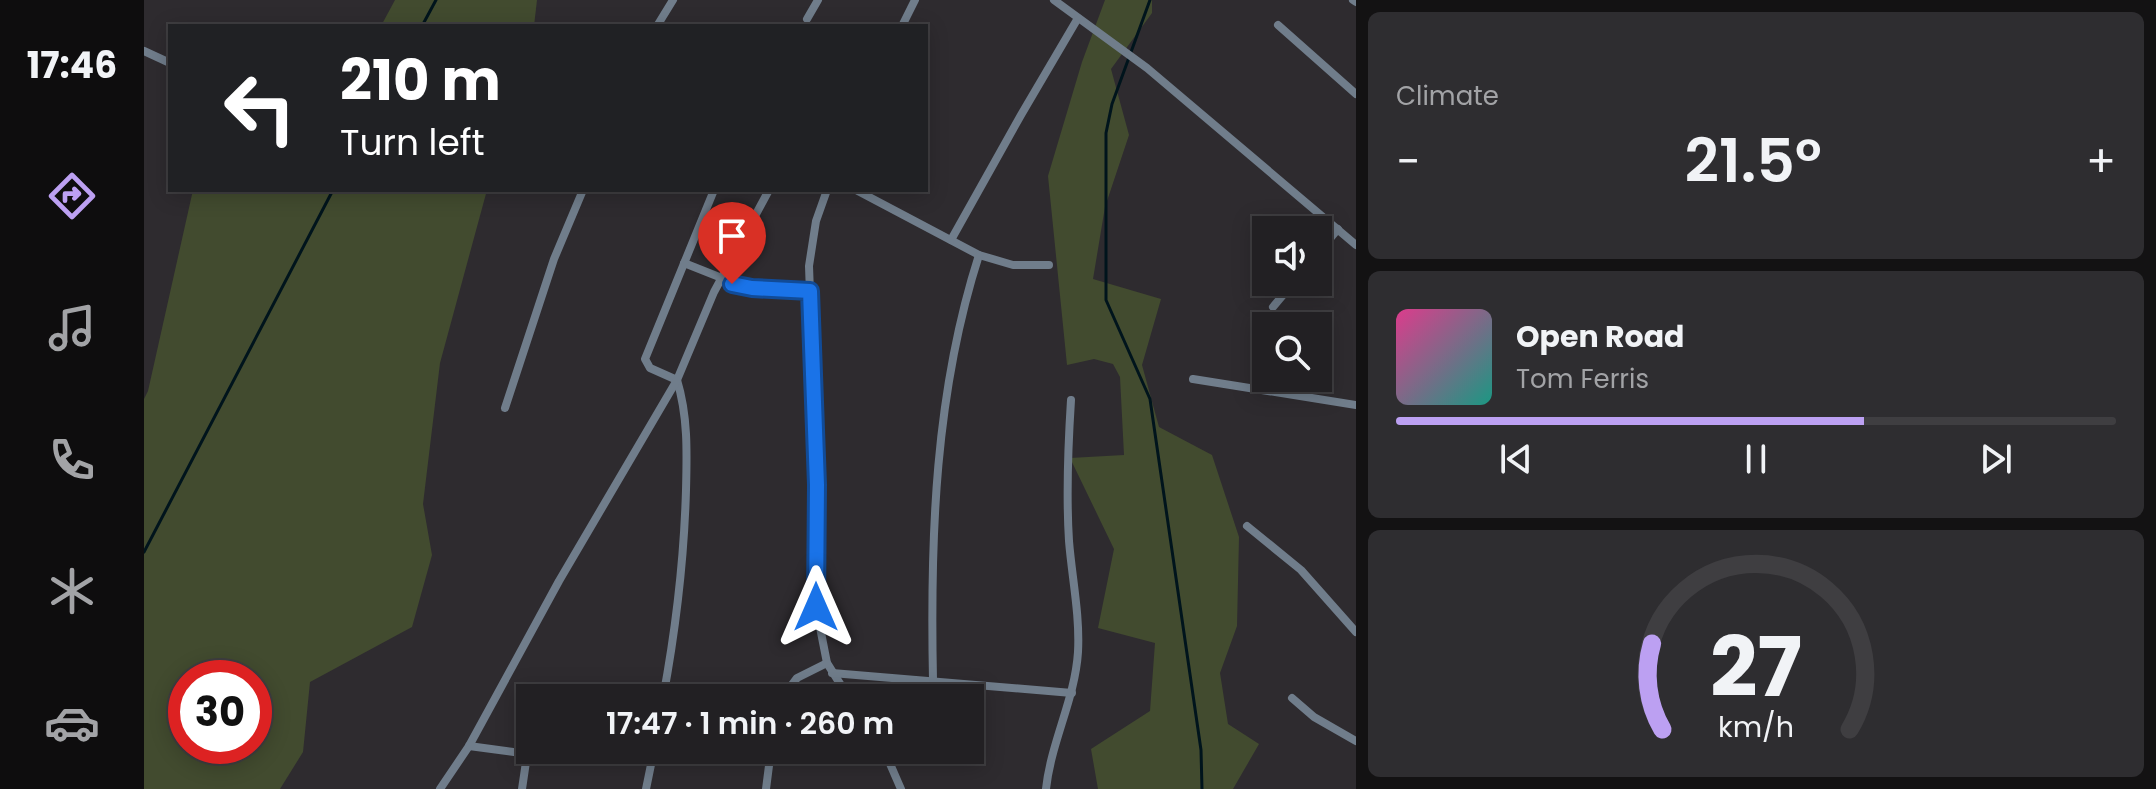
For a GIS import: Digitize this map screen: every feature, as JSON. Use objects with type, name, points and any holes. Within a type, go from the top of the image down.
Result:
[{"type":"street","points":[[658,24],[673,0]]},
{"type":"street","points":[[807,19],[818,0]]},
{"type":"street","points":[[903,24],[915,0]]},
{"type":"street","points":[[1056,0],[1135,59],[1356,245]]},
{"type":"street","points":[[951,240],[1078,18]]},
{"type":"street","points":[[1278,25],[1356,94]]},
{"type":"street","points":[[144,51],[168,62]]},
{"type":"street","points":[[505,408],[554,259],[582,192]]},
{"type":"street","points":[[677,380],[650,368],[645,359],[713,192]]},
{"type":"street","points":[[440,789],[469,746],[567,567],[677,380],[721,279],[768,192]]},
{"type":"street","points":[[826,192],[811,245],[817,485],[816,607],[827,663],[839,684]]},
{"type":"street","points":[[860,192],[979,255],[1013,265],[1049,265]]},
{"type":"street","points":[[1332,236],[1338,229]]},
{"type":"street","points":[[933,680],[931,554],[945,398],[965,296],[979,255]]},
{"type":"street","points":[[684,263],[742,286],[810,291]]},
{"type":"street","points":[[1273,307],[1282,296]]},
{"type":"street","points":[[1193,379],[1356,405]]},
{"type":"street","points":[[665,684],[685,547],[685,413],[677,380]]},
{"type":"street","points":[[1046,789],[1055,743],[1076,677],[1079,634],[1068,534],[1071,400]]},
{"type":"street","points":[[1247,526],[1301,570],[1356,632]]},
{"type":"street","points":[[792,684],[797,678],[827,663]]},
{"type":"street","points":[[832,673],[1072,693]]},
{"type":"street","points":[[1292,698],[1314,717],[1356,741]]},
{"type":"street","points":[[469,746],[516,753]]},
{"type":"street","points":[[522,789],[526,764]]},
{"type":"street","points":[[646,789],[651,764]]},
{"type":"street","points":[[766,789],[769,764]]},
{"type":"street","points":[[890,764],[901,789]]},
{"type":"green space","points":[[395,0],[537,0],[534,24],[382,24]]},
{"type":"green space","points":[[1105,0],[1152,0],[1152,13],[1111,69],[1129,135],[1105,207],[1093,279],[1161,299],[1142,365],[1159,427],[1212,455],[1239,537],[1237,626],[1220,673],[1228,724],[1259,744],[1233,789],[1098,789],[1091,749],[1150,711],[1155,643],[1098,628],[1114,549],[1070,458],[1124,455],[1120,377],[1113,364],[1094,359],[1067,365],[1048,176],[1082,62]]},
{"type":"green space","points":[[193,192],[486,192],[440,363],[423,504],[432,555],[412,627],[310,682],[303,752],[280,789],[144,789],[144,399]]},
{"type":"waterway","points":[[423,24],[436,0]]},
{"type":"waterway","points":[[1150,0],[1112,104],[1106,133],[1106,300],[1150,399],[1201,750],[1202,789]]},
{"type":"waterway","points":[[144,552],[332,192]]},
{"type":"route","points":[[732,284],[810,291],[817,485],[816,607]]}]
